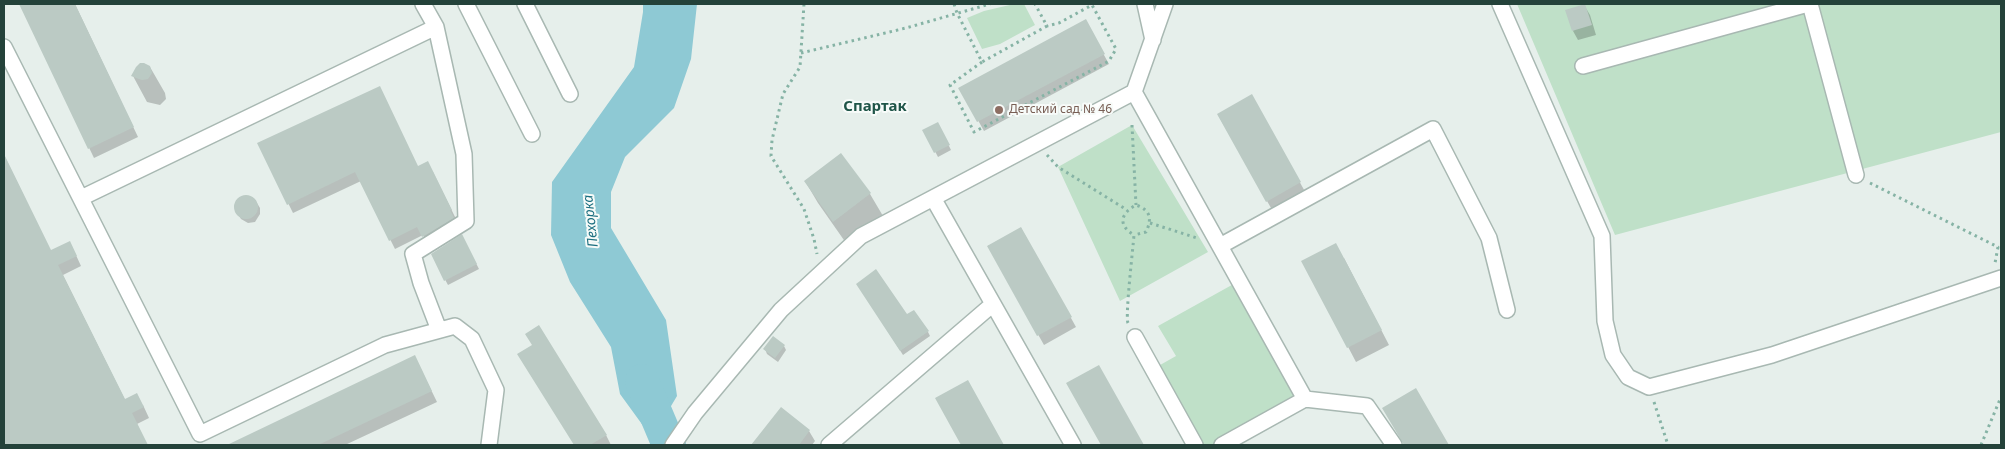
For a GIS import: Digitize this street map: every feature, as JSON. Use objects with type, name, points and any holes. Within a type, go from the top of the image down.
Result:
[{"type":"street","points":[[423,4],[436,27],[464,154],[466,221],[413,254],[421,283],[440,330]]},
{"type":"street","points":[[466,4],[532,134]]},
{"type":"street","points":[[525,4],[570,94]]},
{"type":"street","points":[[1144,4],[1153,40]]},
{"type":"street","points":[[673,445],[696,413],[781,310],[861,236],[1134,92],[1165,4]]},
{"type":"street","points":[[1500,4],[1602,236],[1605,321],[1613,355],[1628,377],[1649,387],[1772,355],[1997,279]]},
{"type":"street","points":[[1582,66],[1809,4],[1856,175]]},
{"type":"street","points":[[81,198],[436,27]]},
{"type":"street","points":[[4,47],[200,434],[384,345],[455,326],[472,339],[496,390],[489,445]]},
{"type":"street","points":[[1134,92],[1305,398]]},
{"type":"street","points":[[1220,246],[1433,129],[1489,238],[1507,310]]},
{"type":"street","points":[[933,198],[1073,445]]},
{"type":"street","points":[[834,444],[993,304]]},
{"type":"street","points":[[1135,337],[1195,445]]},
{"type":"street","points":[[1222,445],[1305,398],[1367,406],[1394,445]]},
{"type":"path","points":[[804,4],[800,67],[783,94],[772,140],[771,156],[804,209],[814,239],[817,260],[813,282]]},
{"type":"path","points":[[954,4],[982,62]]},
{"type":"path","points":[[800,53],[906,28],[990,4]]},
{"type":"path","points":[[1035,4],[1047,26]]},
{"type":"path","points":[[1092,5],[1116,49],[1108,61],[974,132],[950,86],[982,62],[1047,26],[1059,23],[1092,5]]},
{"type":"path","points":[[1119,100],[1132,125],[1136,204]]},
{"type":"path","points":[[1058,167],[1127,210]]},
{"type":"path","points":[[1856,175],[1998,247],[1997,279]]},
{"type":"path","points":[[1136,204],[1149,212],[1150,223],[1146,232],[1134,236],[1127,232],[1123,225],[1123,216],[1127,210],[1136,204]]},
{"type":"path","points":[[1150,223],[1220,246]]},
{"type":"path","points":[[1134,236],[1130,295],[1126,318],[1135,337]]},
{"type":"path","points":[[1649,387],[1668,445]]},
{"type":"path","points":[[1981,445],[2001,398]]},
{"type":"green space","points":[[1014,4],[1024,4],[1035,25],[1000,44],[982,49],[967,18],[984,11]]},
{"type":"green space","points":[[1517,4],[2001,4],[2001,132],[1615,235]]},
{"type":"green space","points":[[1132,125],[1208,252],[1120,301],[1058,167]]},
{"type":"green space","points":[[1239,281],[1305,399],[1222,445],[1195,445],[1153,369],[1176,356],[1158,326]]},
{"type":"water","points":[[643,4],[697,4],[691,59],[674,108],[625,157],[611,192],[611,228],[666,320],[677,396],[652,438],[620,394],[611,347],[570,282],[551,235],[552,182],[634,67]]},
{"type":"building","points":[[19,4],[75,4],[134,127],[88,149]]},
{"type":"building","points":[[1585,4],[1592,25],[1572,31],[1565,10]]},
{"type":"building","points":[[1086,19],[1105,54],[977,122],[958,88]]},
{"type":"building","points":[[140,63],[150,66],[152,73],[148,79],[142,80],[131,76]]},
{"type":"building","points":[[380,86],[418,166],[428,161],[452,210],[450,210],[454,218],[422,237],[417,227],[389,241],[355,172],[287,205],[257,143]]},
{"type":"building","points":[[1252,94],[1301,182],[1266,202],[1217,114]]},
{"type":"building","points":[[938,122],[950,145],[934,153],[922,130]]},
{"type":"building","points":[[841,153],[871,193],[833,222],[804,181]]},
{"type":"building","points":[[4,154],[51,250],[70,241],[77,256],[58,265],[125,399],[137,393],[144,407],[132,413],[148,445],[4,445]]},
{"type":"building","points":[[246,195],[251,196],[257,202],[257,212],[251,218],[246,219],[241,218],[235,212],[234,207],[235,202],[241,196]]},
{"type":"building","points":[[1021,227],[1072,317],[1037,336],[987,246]]},
{"type":"building","points":[[462,234],[477,264],[444,281],[431,254]]},
{"type":"building","points":[[1336,243],[1382,330],[1347,348],[1301,261]]},
{"type":"building","points":[[876,269],[907,314],[914,310],[929,331],[900,351],[856,284]]},
{"type":"building","points":[[539,325],[607,435],[590,445],[574,445],[517,354],[532,345],[525,334]]},
{"type":"building","points":[[773,336],[785,345],[775,358],[763,349]]},
{"type":"building","points":[[415,355],[432,391],[318,445],[227,445]]},
{"type":"building","points":[[1099,365],[1144,445],[1101,445],[1066,383]]},
{"type":"building","points":[[968,380],[1004,445],[961,445],[935,398]]},
{"type":"building","points":[[1416,388],[1449,445],[1404,445],[1382,408]]},
{"type":"building","points":[[781,407],[810,430],[799,445],[751,445]]},
{"type":"waterway","name":"Пехорка","points":[[642,381],[669,445]]},
{"type":"place","name":"Детский сад № 46","points":[[999,110]]},
{"type":"district","name":"Спартак","points":[[875,107]]}]
